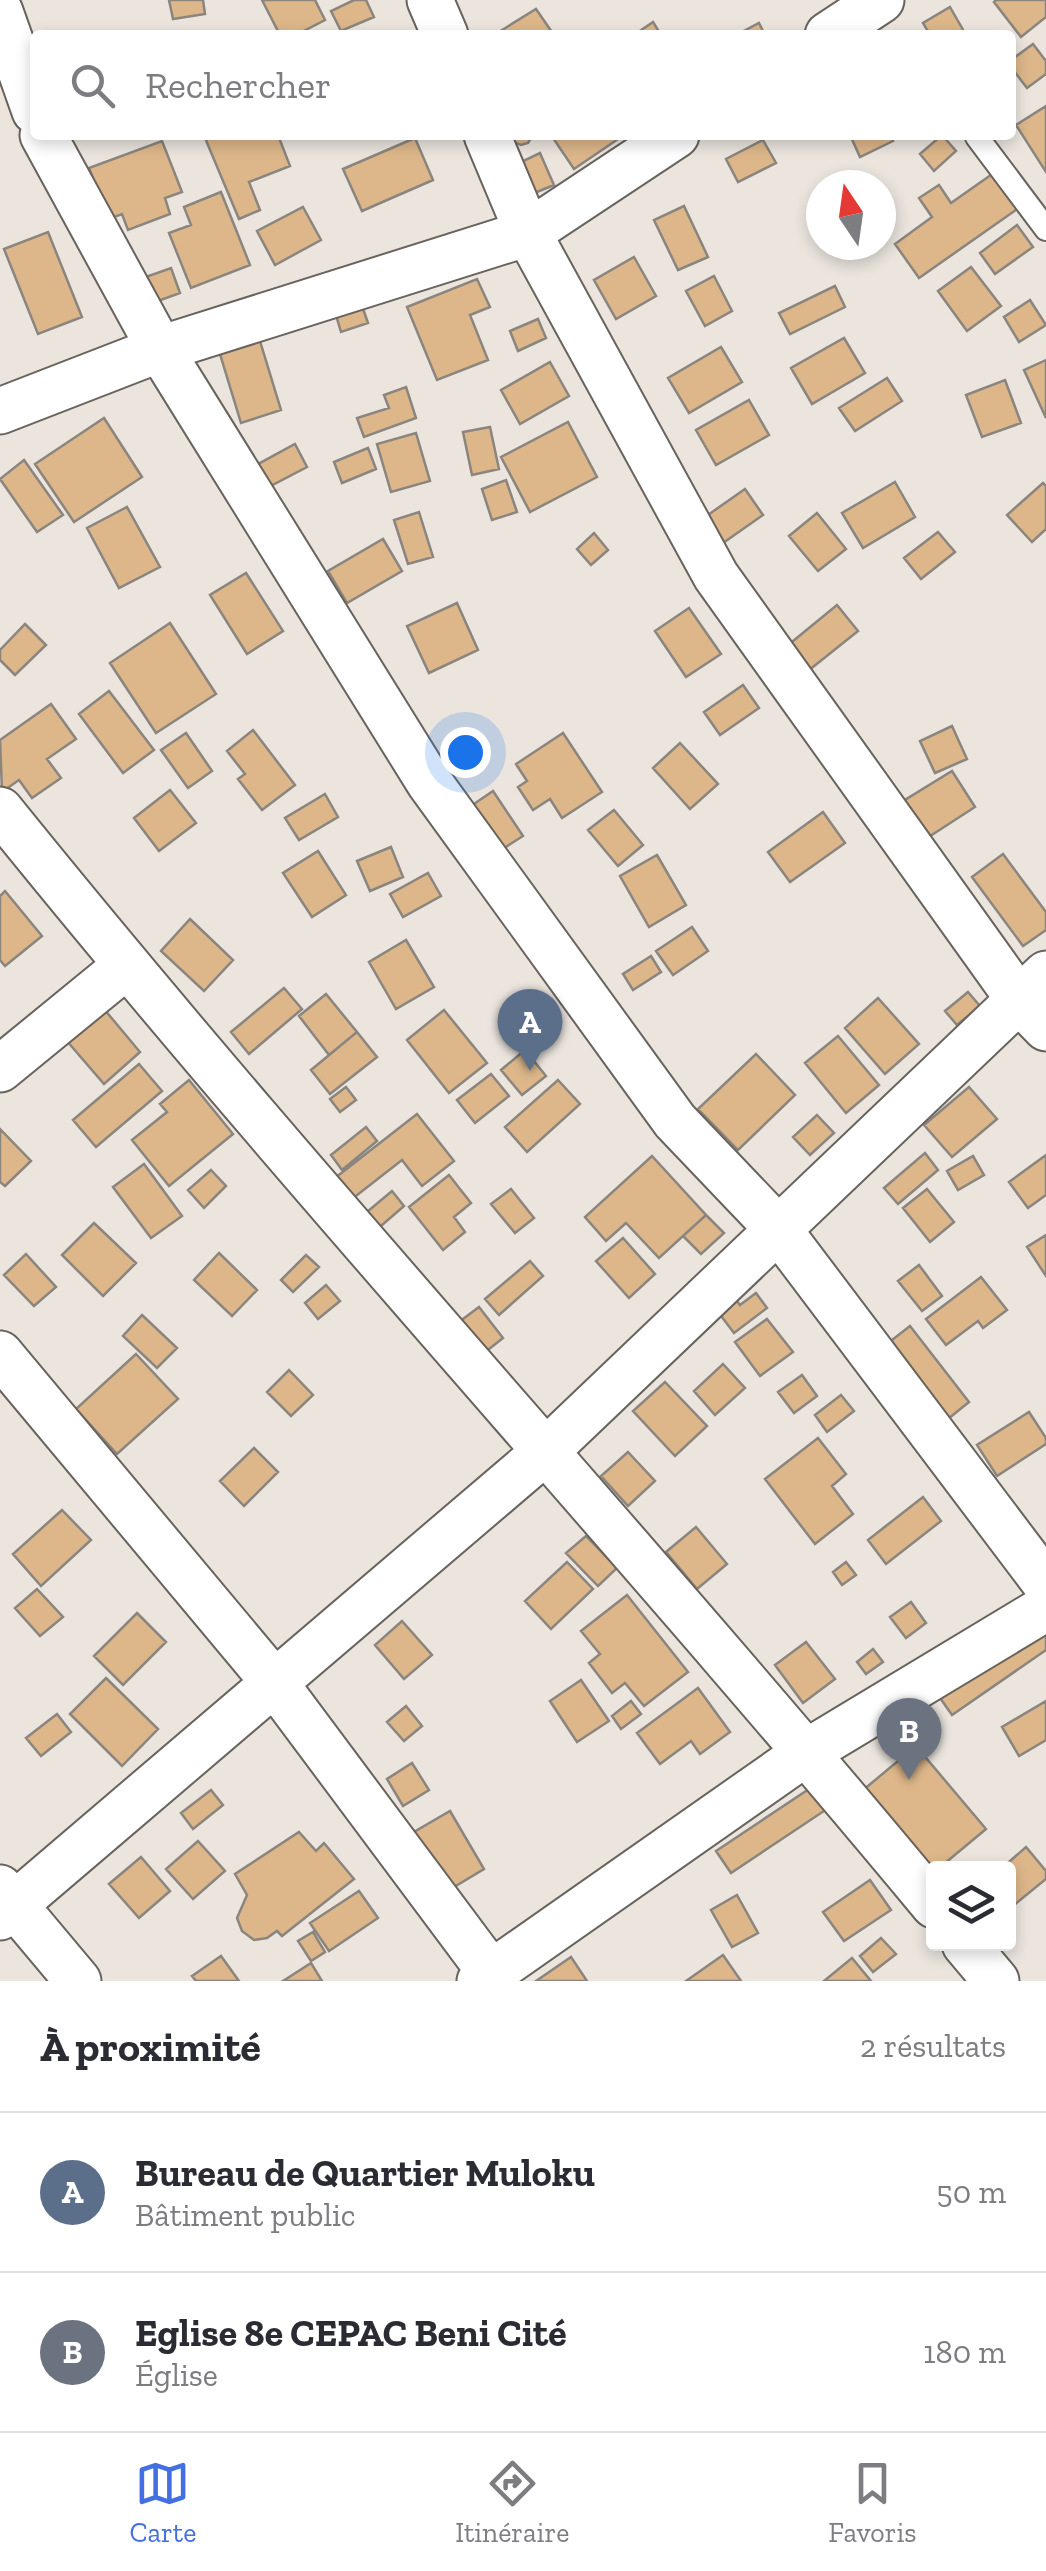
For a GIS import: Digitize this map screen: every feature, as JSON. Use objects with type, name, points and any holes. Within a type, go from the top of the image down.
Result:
[{"type":"street","points":[[430,0],[443,30]]},
{"type":"street","points":[[836,30],[881,0]]},
{"type":"street","points":[[0,12],[30,97]]},
{"type":"street","points":[[47,140],[160,349],[428,782],[674,1121],[778,1229],[1046,1584]]},
{"type":"street","points":[[78,1981],[5,1903],[546,1451],[778,1229],[1037,1001],[716,576],[528,233],[489,140]]},
{"type":"street","points":[[0,410],[160,349],[528,233],[668,140]]},
{"type":"street","points":[[0,810],[126,966],[807,1752],[926,1895]]},
{"type":"street","points":[[0,1069],[126,966]]},
{"type":"street","points":[[0,1354],[274,1682],[489,1978],[807,1752],[1046,1608]]},
{"type":"street","points":[[971,1951],[996,1981]]},
{"type":"lane","points":[[979,140],[1044,224]]},
{"type":"building","points":[[169,0],[203,0],[205,14],[173,19]]},
{"type":"building","points":[[262,0],[315,0],[325,20],[306,30],[277,30]]},
{"type":"building","points":[[354,0],[366,0],[374,17],[340,30],[331,11]]},
{"type":"building","points":[[1046,0],[1046,17],[1021,37],[994,2]]},
{"type":"building","points":[[950,7],[963,30],[927,30],[923,23]]},
{"type":"building","points":[[536,9],[551,30],[502,30]]},
{"type":"building","points":[[653,22],[658,30],[641,30]]},
{"type":"building","points":[[1033,44],[1046,61],[1046,74],[1027,88],[1016,74],[1016,56]]},
{"type":"building","points":[[1046,106],[1046,172],[1016,125]]},
{"type":"building","points":[[206,140],[280,140],[290,166],[249,182],[260,210],[239,219]]},
{"type":"building","points":[[416,140],[433,180],[362,211],[343,169]]},
{"type":"building","points":[[554,140],[617,140],[574,169]]},
{"type":"building","points":[[763,140],[776,163],[738,182],[726,159]]},
{"type":"building","points":[[852,140],[892,140],[893,141],[860,157]]},
{"type":"building","points":[[936,140],[946,140],[956,151],[934,171],[920,154]]},
{"type":"building","points":[[162,141],[182,192],[165,198],[170,214],[128,230],[122,214],[109,219],[89,168]]},
{"type":"building","points":[[540,153],[554,185],[532,194],[519,163]]},
{"type":"building","points":[[998,170],[1023,205],[919,278],[896,243],[932,217],[919,198],[939,185],[951,203]]},
{"type":"building","points":[[221,192],[250,265],[191,288],[169,233],[191,225],[184,207]]},
{"type":"building","points":[[684,206],[708,257],[678,270],[654,220]]},
{"type":"building","points":[[303,207],[321,240],[275,265],[257,231]]},
{"type":"building","points":[[1017,225],[1033,247],[995,274],[980,253]]},
{"type":"building","points":[[48,232],[82,317],[38,334],[4,249]]},
{"type":"building","points":[[634,257],[656,296],[616,319],[594,280]]},
{"type":"building","points":[[971,267],[1001,306],[967,331],[938,291]]},
{"type":"building","points":[[171,268],[180,293],[150,304],[140,279]]},
{"type":"building","points":[[714,276],[732,311],[705,326],[686,291]]},
{"type":"building","points":[[477,279],[490,307],[470,315],[488,360],[437,380],[407,307]]},
{"type":"building","points":[[835,286],[845,307],[790,334],[779,313]]},
{"type":"building","points":[[359,297],[368,323],[341,332],[333,305]]},
{"type":"building","points":[[1030,300],[1046,325],[1019,342],[1004,317]]},
{"type":"building","points":[[538,319],[546,338],[518,351],[510,331]]},
{"type":"building","points":[[844,338],[865,373],[812,404],[791,368]]},
{"type":"building","points":[[260,341],[281,410],[241,423],[220,354]]},
{"type":"building","points":[[721,347],[742,382],[689,413],[668,378]]},
{"type":"building","points":[[1046,360],[1046,418],[1024,370]]},
{"type":"building","points":[[550,362],[569,396],[520,424],[501,390]]},
{"type":"building","points":[[887,378],[902,401],[855,431],[839,408]]},
{"type":"building","points":[[1005,380],[1021,423],[982,437],[966,395]]},
{"type":"building","points":[[406,387],[416,418],[364,437],[357,418],[389,408],[384,395]]},
{"type":"building","points":[[749,400],[769,435],[716,465],[696,430]]},
{"type":"building","points":[[104,418],[142,477],[74,522],[35,464]]},
{"type":"building","points":[[568,422],[597,477],[530,512],[501,457]]},
{"type":"building","points":[[490,427],[499,469],[472,475],[463,432]]},
{"type":"building","points":[[416,433],[430,481],[391,492],[377,444]]},
{"type":"building","points":[[295,444],[307,467],[259,492],[247,470]]},
{"type":"building","points":[[368,448],[376,469],[342,483],[334,462]]},
{"type":"building","points":[[24,460],[63,515],[37,532],[0,479]]},
{"type":"building","points":[[506,480],[517,512],[492,520],[482,489]]},
{"type":"building","points":[[895,482],[915,517],[863,548],[842,513]]},
{"type":"building","points":[[1043,483],[1046,529],[1032,542],[1007,515]]},
{"type":"building","points":[[745,489],[763,515],[723,543],[705,517]]},
{"type":"building","points":[[127,507],[160,567],[119,588],[87,528]]},
{"type":"building","points":[[419,512],[433,557],[408,564],[394,520]]},
{"type":"building","points":[[817,513],[846,549],[818,571],[789,536]]},
{"type":"building","points":[[938,532],[955,552],[921,579],[904,558]]},
{"type":"building","points":[[594,533],[608,550],[591,565],[577,549]]},
{"type":"building","points":[[383,539],[402,571],[347,603],[328,571]]},
{"type":"building","points":[[246,573],[283,631],[247,654],[210,595]]},
{"type":"building","points":[[457,603],[478,650],[429,673],[407,626]]},
{"type":"building","points":[[837,605],[858,631],[808,671],[787,646]]},
{"type":"building","points":[[689,608],[721,654],[686,677],[655,631]]},
{"type":"building","points":[[170,623],[216,694],[156,733],[110,663]]},
{"type":"building","points":[[25,624],[46,645],[15,675],[0,660],[0,650]]},
{"type":"building","points":[[743,685],[759,708],[720,735],[704,712]]},
{"type":"building","points":[[109,691],[154,750],[123,773],[79,714]]},
{"type":"building","points":[[51,704],[76,739],[47,759],[61,778],[32,798],[19,780],[2,792],[0,740]]},
{"type":"building","points":[[952,726],[967,759],[935,773],[920,741]]},
{"type":"building","points":[[253,730],[295,785],[262,810],[238,779],[245,774],[227,751]]},
{"type":"building","points":[[186,733],[212,771],[188,788],[161,750]]},
{"type":"building","points":[[563,733],[602,792],[562,818],[550,799],[533,810],[518,787],[527,781],[516,764]]},
{"type":"building","points":[[680,743],[718,784],[690,809],[653,768]]},
{"type":"building","points":[[952,771],[975,807],[924,840],[900,803]]},
{"type":"building","points":[[170,790],[196,823],[159,851],[134,818]]},
{"type":"building","points":[[493,791],[523,836],[498,852],[468,808]]},
{"type":"building","points":[[325,794],[338,817],[299,840],[285,818]]},
{"type":"building","points":[[614,810],[643,845],[618,866],[588,830]]},
{"type":"building","points":[[823,812],[845,843],[790,882],[768,852]]},
{"type":"building","points":[[391,847],[403,877],[370,891],[357,861]]},
{"type":"building","points":[[318,851],[346,895],[312,917],[283,873]]},
{"type":"building","points":[[1003,854],[1046,912],[1046,930],[1023,946],[972,877]]},
{"type":"building","points":[[657,855],[686,905],[649,927],[620,876]]},
{"type":"building","points":[[428,873],[441,896],[403,917],[390,894]]},
{"type":"building","points":[[5,891],[42,936],[5,966],[0,960],[0,896]]},
{"type":"building","points":[[190,919],[233,960],[204,991],[161,951]]},
{"type":"building","points":[[692,927],[708,951],[673,975],[656,951]]},
{"type":"building","points":[[406,940],[434,987],[396,1009],[369,962]]},
{"type":"building","points":[[651,956],[661,972],[633,990],[623,974]]},
{"type":"building","points":[[284,988],[302,1009],[249,1054],[231,1032]]},
{"type":"building","points":[[968,992],[980,1006],[957,1025],[945,1011]]},
{"type":"building","points":[[326,994],[357,1032],[329,1055],[299,1016]]},
{"type":"building","points":[[878,998],[919,1044],[885,1074],[845,1028]]},
{"type":"building","points":[[104,1009],[140,1052],[104,1084],[66,1040]]},
{"type":"building","points":[[444,1010],[487,1063],[449,1093],[407,1040]]},
{"type":"building","points":[[357,1032],[377,1057],[330,1094],[311,1070]]},
{"type":"building","points":[[838,1036],[879,1085],[846,1113],[805,1063]]},
{"type":"building","points":[[525,1050],[546,1076],[522,1095],[501,1070]]},
{"type":"building","points":[[756,1054],[795,1095],[738,1150],[698,1109]]},
{"type":"building","points":[[139,1064],[162,1091],[96,1147],[73,1120]]},
{"type":"building","points":[[491,1074],[509,1096],[475,1123],[457,1100]]},
{"type":"building","points":[[189,1080],[233,1134],[169,1186],[132,1140],[167,1112],[160,1104]]},
{"type":"building","points":[[558,1080],[580,1104],[527,1152],[505,1127]]},
{"type":"building","points":[[346,1087],[356,1100],[340,1112],[330,1099]]},
{"type":"building","points":[[969,1087],[997,1119],[952,1157],[924,1125]]},
{"type":"building","points":[[417,1114],[454,1161],[422,1186],[402,1160],[352,1199],[335,1178]]},
{"type":"building","points":[[817,1115],[834,1133],[810,1155],[793,1137]]},
{"type":"building","points":[[366,1127],[377,1141],[342,1170],[331,1155]]},
{"type":"building","points":[[0,1129],[31,1161],[5,1186],[0,1182]]},
{"type":"building","points":[[925,1153],[938,1170],[898,1204],[884,1188]]},
{"type":"building","points":[[1046,1155],[1046,1195],[1028,1208],[1009,1182]]},
{"type":"building","points":[[652,1156],[706,1215],[659,1258],[626,1223],[606,1241],[585,1217]]},
{"type":"building","points":[[973,1156],[984,1175],[958,1190],[947,1171]]},
{"type":"building","points":[[144,1164],[182,1216],[151,1238],[113,1187]]},
{"type":"building","points":[[211,1170],[226,1186],[204,1208],[188,1190]]},
{"type":"building","points":[[449,1175],[471,1203],[454,1217],[465,1232],[443,1250],[409,1207]]},
{"type":"building","points":[[511,1189],[534,1218],[515,1233],[491,1204]]},
{"type":"building","points":[[927,1189],[954,1222],[930,1242],[903,1208]]},
{"type":"building","points":[[392,1191],[404,1206],[374,1232],[361,1217]]},
{"type":"building","points":[[706,1215],[724,1233],[701,1254],[683,1236]]},
{"type":"building","points":[[94,1223],[136,1263],[103,1296],[62,1255]]},
{"type":"building","points":[[1046,1235],[1046,1276],[1027,1247]]},
{"type":"building","points":[[623,1238],[655,1274],[629,1298],[596,1261]]},
{"type":"building","points":[[219,1253],[257,1290],[232,1316],[194,1280]]},
{"type":"building","points":[[26,1254],[56,1287],[34,1306],[4,1275]]},
{"type":"building","points":[[306,1255],[319,1267],[293,1292],[281,1280]]},
{"type":"building","points":[[530,1261],[543,1276],[499,1315],[485,1299]]},
{"type":"building","points":[[919,1265],[942,1296],[922,1311],[898,1281]]},
{"type":"building","points":[[981,1277],[1007,1310],[983,1328],[978,1321],[946,1345],[926,1319]]},
{"type":"building","points":[[326,1285],[340,1301],[318,1319],[305,1303]]},
{"type":"building","points":[[729,1291],[740,1305],[756,1293],[767,1308],[734,1333],[712,1304]]},
{"type":"building","points":[[479,1307],[503,1338],[484,1353],[459,1322]]},
{"type":"building","points":[[142,1315],[177,1348],[157,1368],[123,1336]]},
{"type":"building","points":[[767,1319],[793,1352],[760,1376],[735,1342]]},
{"type":"building","points":[[910,1326],[969,1402],[943,1423],[883,1347]]},
{"type":"building","points":[[136,1354],[178,1399],[117,1454],[76,1409]]},
{"type":"building","points":[[723,1364],[745,1388],[715,1415],[694,1391]]},
{"type":"building","points":[[289,1370],[313,1395],[291,1416],[267,1392]]},
{"type":"building","points":[[802,1375],[817,1396],[794,1413],[778,1392]]},
{"type":"building","points":[[665,1382],[707,1426],[675,1456],[633,1411]]},
{"type":"building","points":[[841,1395],[854,1411],[827,1432],[815,1415]]},
{"type":"building","points":[[1029,1412],[1046,1444],[997,1476],[977,1445]]},
{"type":"building","points":[[818,1438],[846,1474],[832,1486],[853,1514],[815,1544],[765,1479]]},
{"type":"building","points":[[254,1448],[278,1472],[244,1506],[220,1481]]},
{"type":"building","points":[[628,1452],[655,1481],[628,1506],[601,1476]]},
{"type":"building","points":[[923,1497],[941,1521],[886,1564],[868,1540]]},
{"type":"building","points":[[62,1510],[91,1540],[41,1586],[13,1554]]},
{"type":"building","points":[[696,1527],[727,1564],[697,1589],[666,1552]]},
{"type":"building","points":[[586,1536],[617,1568],[598,1586],[566,1553]]},
{"type":"building","points":[[567,1562],[593,1589],[551,1629],[525,1601]]},
{"type":"building","points":[[846,1562],[856,1575],[842,1585],[833,1572]]},
{"type":"building","points":[[37,1589],[63,1617],[40,1636],[15,1608]]},
{"type":"building","points":[[627,1595],[688,1672],[644,1706],[625,1683],[612,1693],[589,1663],[600,1654],[581,1631]]},
{"type":"building","points":[[911,1602],[926,1623],[906,1638],[890,1617]]},
{"type":"building","points":[[137,1613],[166,1642],[123,1685],[94,1656]]},
{"type":"building","points":[[402,1621],[432,1655],[404,1679],[375,1645]]},
{"type":"building","points":[[1039,1626],[1046,1635],[1046,1650],[952,1715],[938,1695]]},
{"type":"building","points":[[806,1642],[835,1679],[803,1703],[775,1665]]},
{"type":"building","points":[[873,1649],[883,1662],[866,1674],[857,1662]]},
{"type":"building","points":[[106,1678],[158,1729],[122,1766],[70,1714]]},
{"type":"building","points":[[581,1680],[609,1721],[577,1742],[550,1701]]},
{"type":"building","points":[[698,1688],[730,1732],[700,1754],[691,1741],[660,1764],[637,1733]]},
{"type":"building","points":[[631,1701],[641,1714],[621,1729],[612,1716]]},
{"type":"building","points":[[1046,1701],[1046,1740],[1019,1756],[1002,1727]]},
{"type":"building","points":[[406,1706],[422,1726],[404,1741],[387,1722]]},
{"type":"building","points":[[57,1714],[71,1732],[41,1756],[26,1738]]},
{"type":"building","points":[[916,1746],[986,1829],[948,1861],[926,1864],[862,1791]]},
{"type":"building","points":[[412,1763],[429,1790],[403,1806],[387,1779]]},
{"type":"building","points":[[812,1787],[827,1809],[731,1873],[716,1851]]},
{"type":"building","points":[[211,1790],[223,1805],[193,1829],[181,1813]]},
{"type":"building","points":[[450,1811],[484,1869],[449,1890],[414,1832]]},
{"type":"building","points":[[299,1832],[316,1851],[324,1843],[354,1879],[282,1936],[277,1931],[254,1940],[242,1931],[237,1918],[247,1895],[235,1874]]},
{"type":"building","points":[[198,1841],[225,1871],[193,1899],[166,1869]]},
{"type":"building","points":[[1026,1847],[1046,1871],[1046,1879],[1016,1903],[1016,1861],[1010,1861]]},
{"type":"building","points":[[141,1857],[170,1891],[139,1918],[109,1884]]},
{"type":"building","points":[[870,1880],[891,1910],[844,1941],[823,1912]]},
{"type":"building","points":[[359,1891],[378,1918],[329,1951],[310,1923]]},
{"type":"building","points":[[737,1895],[758,1933],[732,1947],[711,1910]]},
{"type":"building","points":[[313,1932],[325,1952],[311,1961],[298,1941]]},
{"type":"building","points":[[881,1938],[896,1954],[873,1972],[860,1956]]},
{"type":"building","points":[[723,1955],[741,1981],[686,1981]]},
{"type":"building","points":[[221,1956],[239,1981],[196,1981],[192,1976]]},
{"type":"building","points":[[571,1957],[587,1981],[536,1981]]},
{"type":"building","points":[[852,1958],[871,1981],[824,1981]]},
{"type":"building","points":[[311,1963],[322,1981],[283,1981]]},
{"type":"place","name":"Bureau de Quartier Muloku","points":[[530,1071]]},
{"type":"place","name":"Eglise 8e CEPAC Beni Cité","points":[[909,1780]]}]
